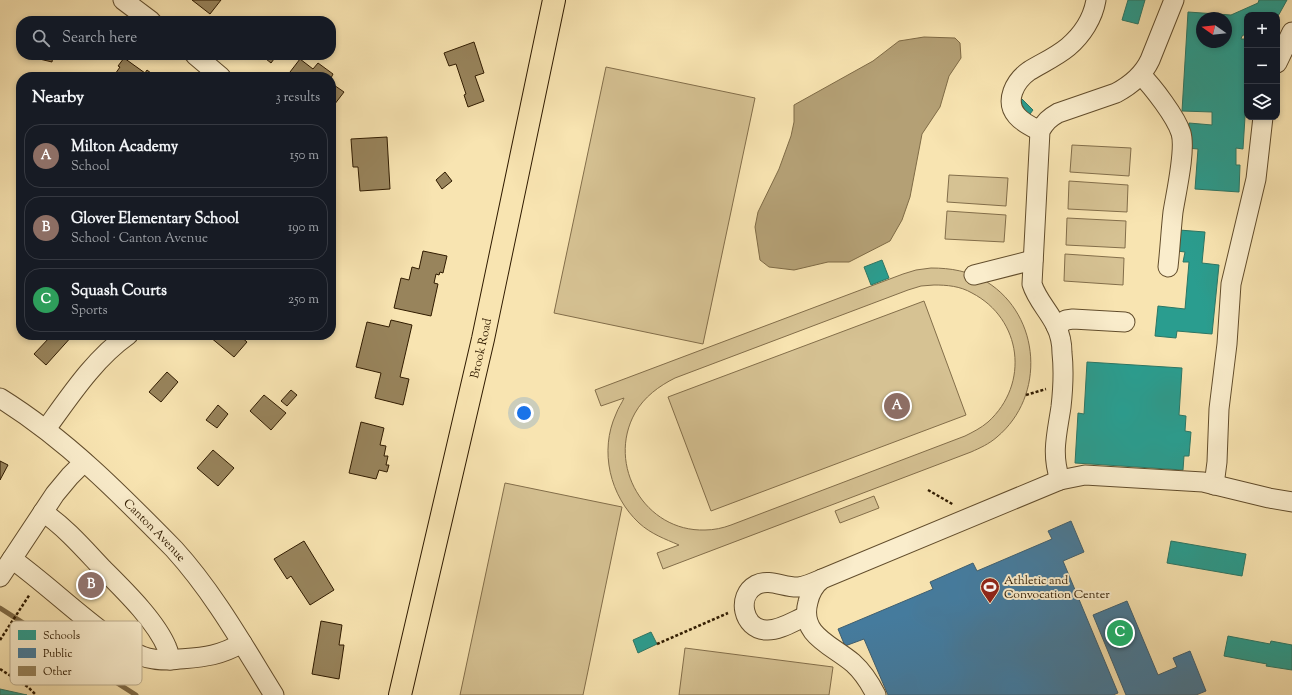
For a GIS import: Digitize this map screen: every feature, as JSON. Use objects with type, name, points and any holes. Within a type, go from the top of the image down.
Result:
[{"type":"main road","name":"Brook Road","points":[[400,695],[483,339],[554,0]]},
{"type":"street","points":[[123,0],[144,16]]},
{"type":"street","points":[[1040,131],[1017,117],[1012,110],[1010,102],[1015,85],[1028,72],[1059,54],[1078,37],[1092,15],[1096,0]]},
{"type":"street","points":[[1060,480],[1055,462],[1055,442],[1062,396],[1064,367],[1061,339],[1056,326],[1034,291],[1032,284],[1040,131],[1050,118],[1058,113],[1116,93],[1140,76],[1150,60],[1174,0]]},
{"type":"street","points":[[1280,57],[1292,32]]},
{"type":"street","points":[[201,60],[215,72]]},
{"type":"street","points":[[1140,76],[1153,88],[1173,117],[1181,133],[1182,156],[1173,214],[1168,267]]},
{"type":"street","points":[[1214,484],[1217,462],[1219,409],[1227,344],[1231,284],[1256,179],[1263,120]]},
{"type":"street","points":[[974,275],[1033,260]]},
{"type":"street","points":[[1056,326],[1066,320],[1073,319],[1125,322]]},
{"type":"street","points":[[46,429],[85,377],[122,340]]},
{"type":"street","name":"Canton Avenue","points":[[0,398],[46,429],[84,462],[163,536],[187,562],[214,599],[274,695]]},
{"type":"street","points":[[0,577],[42,512],[62,485],[84,462]]},
{"type":"street","points":[[806,616],[776,629],[763,630],[750,622],[745,614],[744,605],[748,593],[753,587],[760,584],[771,582],[799,587],[822,579],[1060,480],[1085,475],[1191,481],[1214,484],[1268,498],[1292,502]]},
{"type":"street","points":[[42,512],[64,529],[135,602],[164,642],[170,660]]},
{"type":"street","points":[[12,559],[35,576],[87,621]]},
{"type":"street","points":[[822,579],[815,584],[809,598],[806,616],[811,631],[860,670],[876,695]]},
{"type":"street","points":[[142,656],[160,660],[170,660],[216,655],[242,643]]},
{"type":"path","points":[[928,490],[955,505]]},
{"type":"path","points":[[12,621],[26,600]]},
{"type":"path","points":[[657,644],[744,605]]},
{"type":"path","points":[[0,640],[10,625]]},
{"type":"path","points":[[0,669],[10,675]]},
{"type":"path","points":[[25,685],[36,695]]},
{"type":"shaded area","points":[[924,37],[955,38],[960,43],[961,58],[949,76],[940,107],[922,134],[910,197],[902,220],[890,241],[849,262],[828,262],[794,270],[769,267],[760,260],[755,227],[758,212],[779,169],[791,136],[794,122],[794,105],[873,61],[899,41]]},
{"type":"shaded area","points":[[606,67],[755,98],[703,344],[554,313]]},
{"type":"shaded area","points":[[1072,145],[1131,148],[1129,176],[1070,172]]},
{"type":"shaded area","points":[[949,175],[1008,178],[1006,206],[947,202]]},
{"type":"shaded area","points":[[1069,181],[1128,185],[1127,212],[1068,209]]},
{"type":"shaded area","points":[[947,211],[1006,215],[1004,242],[945,239]]},
{"type":"shaded area","points":[[1067,218],[1126,221],[1125,248],[1066,245]]},
{"type":"shaded area","points":[[1065,254],[1124,258],[1123,285],[1064,281]]},
{"type":"shaded area","points":[[931,268],[946,269],[960,271],[980,278],[1005,297],[1018,315],[1027,335],[1031,357],[1030,379],[1024,400],[1013,420],[997,437],[984,446],[971,452],[663,569],[657,553],[679,545],[653,533],[639,523],[621,500],[614,486],[610,472],[608,443],[611,428],[624,398],[601,406],[595,390],[916,270]],"holes":[[[921,286],[953,286],[963,289],[989,304],[1002,319],[1010,335],[1014,353],[1015,371],[1010,389],[1001,407],[983,426],[965,436],[718,529],[705,530],[684,528],[665,520],[649,508],[637,492],[629,473],[625,454],[627,433],[639,407],[647,397],[658,388],[675,378],[908,290]]]},
{"type":"shaded area","points":[[924,301],[966,415],[711,511],[668,397]]},
{"type":"shaded area","points":[[505,483],[622,507],[583,695],[460,695]]},
{"type":"shaded area","points":[[874,496],[879,508],[840,523],[835,511]]},
{"type":"shaded area","points":[[685,648],[833,667],[829,695],[679,695]]},
{"type":"building: Schools","points":[[1128,0],[1145,0],[1138,24],[1122,20]]},
{"type":"building: Schools","points":[[1259,0],[1287,0],[1280,13],[1244,12],[1244,35],[1241,39],[1244,39],[1245,120],[1243,149],[1236,148],[1236,165],[1240,165],[1239,192],[1195,189],[1198,149],[1187,148],[1189,123],[1212,125],[1212,112],[1182,111],[1188,12],[1196,13],[1196,48],[1232,48],[1232,15],[1258,3]]},
{"type":"building: Schools","points":[[1022,99],[1033,110],[1024,122],[1012,110]]},
{"type":"building: Schools","points":[[1179,230],[1205,232],[1202,263],[1219,265],[1212,334],[1177,331],[1176,338],[1155,336],[1158,306],[1185,309],[1189,262],[1183,262],[1185,252],[1177,251]]},
{"type":"building: Schools","points":[[882,260],[889,278],[871,285],[864,267]]},
{"type":"building: Schools","points":[[1087,362],[1182,368],[1179,415],[1186,416],[1185,431],[1191,432],[1189,456],[1184,456],[1183,470],[1075,463],[1078,413],[1084,414]]},
{"type":"building: Schools","points":[[1171,541],[1246,554],[1242,576],[1167,563]]},
{"type":"building: Schools","points":[[651,632],[657,644],[638,653],[633,640]]},
{"type":"building: Schools","points":[[1228,636],[1270,644],[1271,641],[1292,645],[1292,670],[1266,666],[1267,664],[1224,656]]},
{"type":"building: Schools","points":[[0,689],[27,695],[0,695]]},
{"type":"building: Public","name":"Athletic and Convocation Center","points":[[1071,521],[1084,552],[1063,561],[1118,693],[1113,695],[888,695],[864,639],[845,646],[838,629],[933,589],[930,582],[973,563],[977,571],[1052,539],[1048,531]]},
{"type":"building: Public","points":[[1127,601],[1158,675],[1177,667],[1173,658],[1190,651],[1206,691],[1196,695],[1126,695],[1093,615]]},
{"type":"building: Other","points":[[192,0],[221,0],[210,14]]},
{"type":"building: Other","points":[[474,42],[484,73],[475,76],[484,101],[468,107],[464,95],[466,94],[456,64],[449,66],[444,53]]},
{"type":"building: Other","points":[[122,60],[127,60],[144,72],[116,72],[120,67],[118,66]]},
{"type":"building: Other","points":[[299,60],[301,60],[313,69],[318,63],[330,72],[290,72]]},
{"type":"building: Other","points":[[336,86],[344,92],[336,102]]},
{"type":"building: Other","points":[[387,137],[390,189],[360,191],[358,167],[353,167],[351,139]]},
{"type":"building: Other","points":[[445,172],[452,181],[442,189],[436,180]]},
{"type":"building: Other","points":[[423,251],[447,256],[443,273],[440,272],[439,275],[436,274],[434,283],[438,284],[431,316],[394,308],[401,278],[409,280],[412,267],[419,269]]},
{"type":"building: Other","points":[[391,320],[412,325],[400,377],[409,379],[403,405],[375,398],[381,373],[356,367],[367,322],[389,327]]},
{"type":"building: Other","points":[[47,340],[68,340],[46,365],[34,354]]},
{"type":"building: Other","points":[[214,340],[245,340],[247,342],[234,357]]},
{"type":"building: Other","points":[[167,372],[178,382],[161,402],[149,392]]},
{"type":"building: Other","points":[[291,390],[297,395],[287,406],[281,401]]},
{"type":"building: Other","points":[[264,395],[286,413],[271,430],[250,411]]},
{"type":"building: Other","points":[[218,405],[228,414],[217,428],[206,420]]},
{"type":"building: Other","points":[[361,422],[384,428],[380,445],[386,446],[384,456],[388,456],[386,465],[389,465],[387,472],[379,470],[376,479],[349,473]]},
{"type":"building: Other","points":[[213,450],[234,468],[218,486],[197,468]]},
{"type":"building: Other","points":[[0,461],[8,465],[0,480]]},
{"type":"building: Other","points":[[304,541],[334,590],[310,605],[291,576],[287,579],[274,559]]},
{"type":"building: Other","points":[[321,621],[342,625],[339,645],[344,645],[339,679],[312,674]]},
{"type":"waterway","points":[[0,608],[20,621]]},
{"type":"waterway","points":[[120,685],[136,695]]},
{"type":"place","name":"Milton Academy","points":[[897,406]]},
{"type":"place","name":"Glover Elementary School","points":[[91,585]]},
{"type":"place","name":"Athletic and Convocation Center","points":[[990,604]]},
{"type":"place","name":"Squash Courts","points":[[1120,633]]}]
